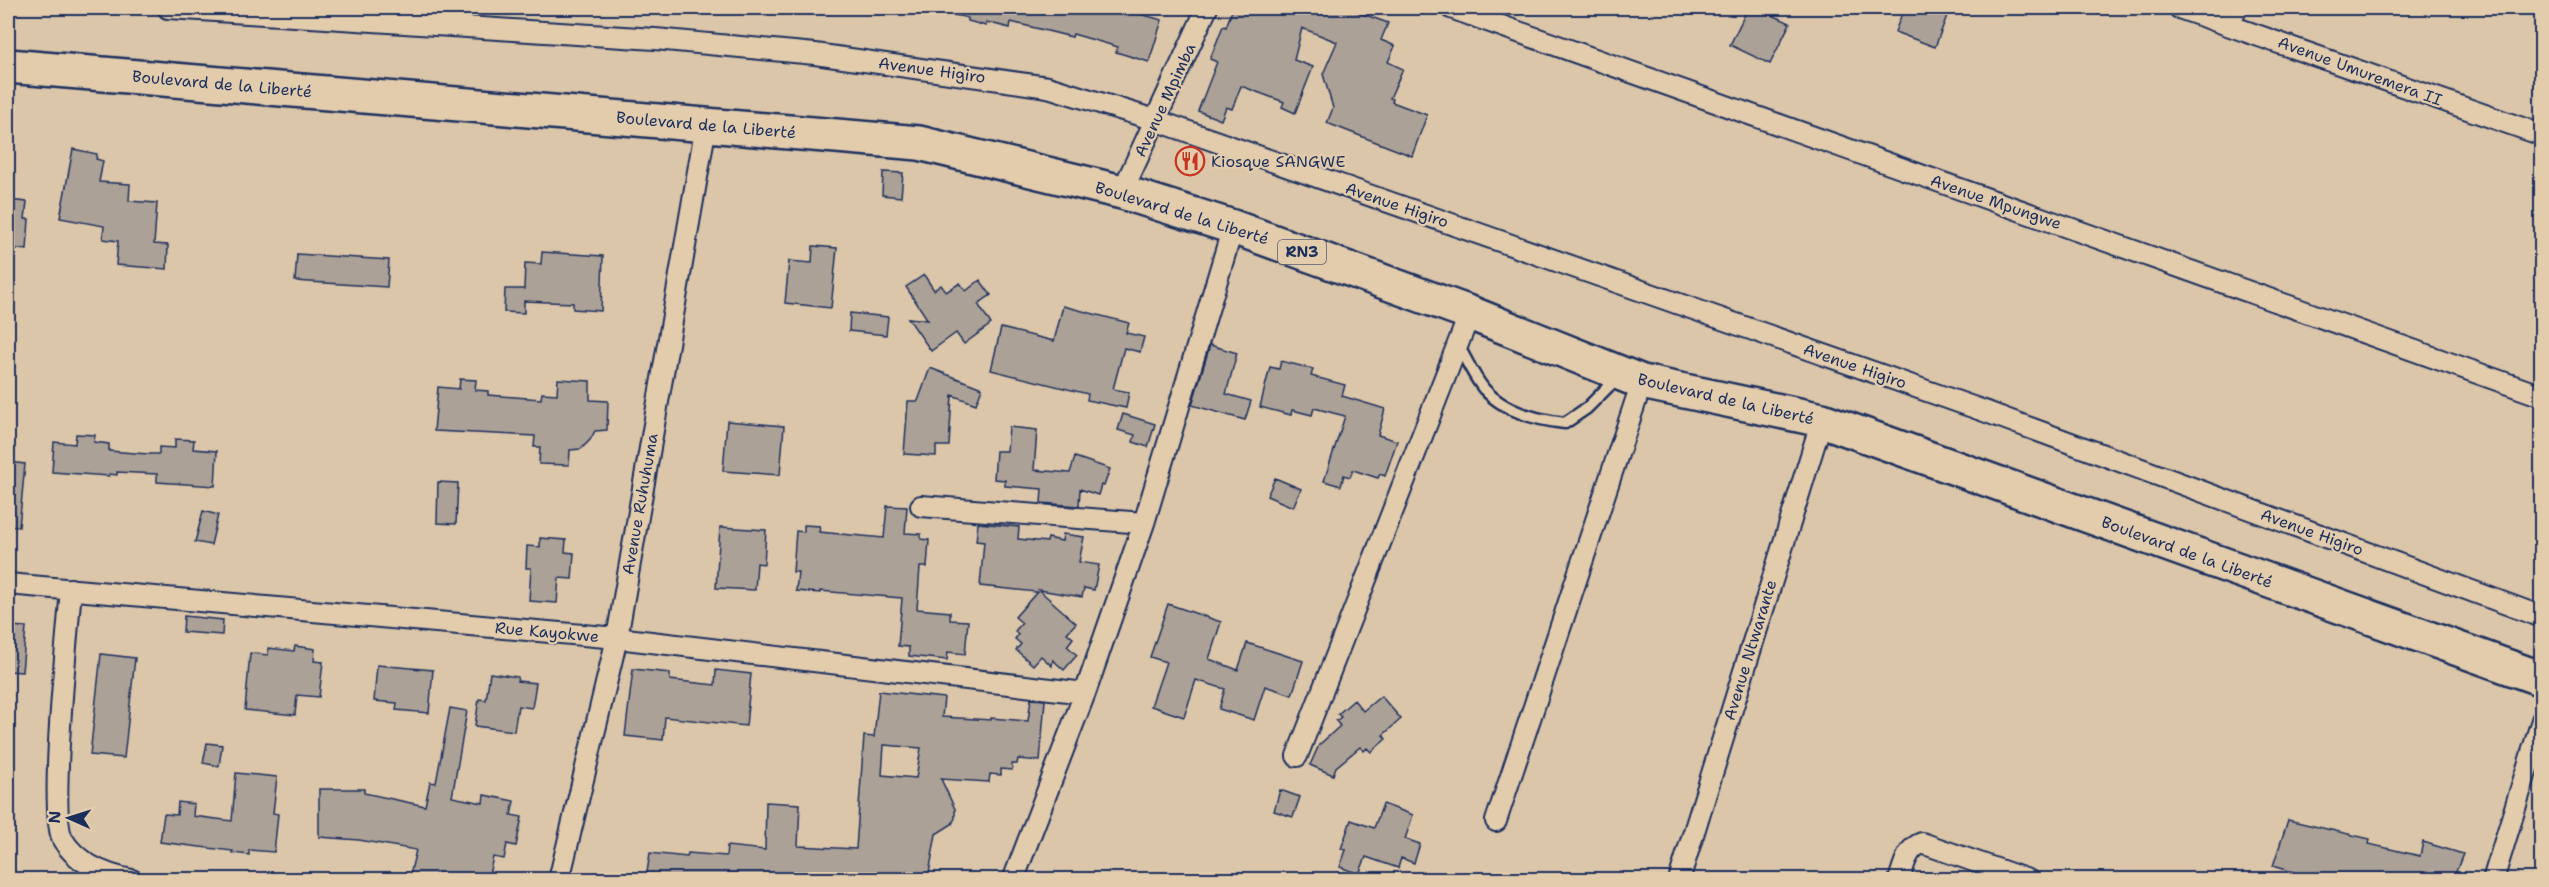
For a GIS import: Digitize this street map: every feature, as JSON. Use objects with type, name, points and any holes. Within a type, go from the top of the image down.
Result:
[{"type":"highway","name":"Boulevard de la Liberté","points":[[8,66],[919,143],[1122,192],[1233,227],[1470,313],[1632,378],[1822,420],[2541,680]]},
{"type":"street","name":"Avenue Higiro","points":[[168,8],[655,39],[815,54],[1048,87],[1155,120],[1984,411],[2541,617]]},
{"type":"street","name":"Avenue Mpimba","points":[[1122,192],[1207,8]]},
{"type":"street","name":"Avenue Mpungwe","points":[[1451,8],[2541,396]]},
{"type":"street","name":"Avenue Umuremera II","points":[[2179,8],[2233,16],[2541,135]]},
{"type":"street","name":"Avenue Ruhuhuma","points":[[559,879],[617,638],[706,125]]},
{"type":"street","points":[[1015,875],[1085,693],[1144,523],[1233,227]]},
{"type":"street","points":[[1297,756],[1470,313]]},
{"type":"street","points":[[1496,821],[1632,378]]},
{"type":"street","name":"Avenue Ntwarante","points":[[1678,879],[1822,420]]},
{"type":"street","points":[[921,506],[1144,523]]},
{"type":"street","name":"Rue Kayokwe","points":[[8,584],[617,638],[1085,693]]},
{"type":"street","points":[[70,589],[57,786],[58,822],[62,839],[76,856],[107,875],[132,879]]},
{"type":"street","points":[[2493,879],[2541,720]]},
{"type":"street","points":[[1899,879],[1907,857],[1914,846],[1922,843],[2028,879]]},
{"type":"lane","points":[[1458,344],[1484,389],[1510,409],[1544,421],[1565,423],[1632,378]]},
{"type":"building","points":[[950,8],[1118,8],[1162,20],[1149,62],[1116,52],[1118,47],[1073,34],[1072,37],[1011,22],[1010,28],[986,22],[986,26],[968,21],[968,18],[950,14]]},
{"type":"building","points":[[1233,8],[1346,8],[1388,23],[1381,40],[1395,46],[1388,62],[1403,69],[1390,98],[1393,99],[1392,102],[1427,115],[1412,156],[1327,123],[1333,108],[1323,74],[1337,42],[1302,28],[1294,60],[1313,67],[1295,113],[1282,107],[1284,102],[1241,86],[1232,109],[1226,107],[1221,120],[1198,111],[1217,62],[1210,59]]},
{"type":"building","points":[[1748,8],[1757,8],[1790,23],[1770,64],[1730,45]]},
{"type":"building","points":[[1904,8],[1950,8],[1935,47],[1895,32]]},
{"type":"building","points":[[73,149],[97,154],[96,159],[103,161],[99,182],[130,184],[129,201],[157,203],[154,244],[168,245],[167,269],[116,265],[118,241],[103,239],[104,226],[60,218]]},
{"type":"building","points":[[883,172],[903,173],[901,197],[882,195]]},
{"type":"building","points":[[8,200],[27,202],[25,219],[29,219],[27,250],[8,248]]},
{"type":"building","points":[[813,246],[837,248],[831,308],[785,303],[789,261],[812,263]]},
{"type":"building","points":[[542,252],[603,256],[601,311],[573,309],[573,303],[524,301],[524,313],[504,312],[505,289],[524,289],[525,263],[541,264]]},
{"type":"building","points":[[297,254],[389,260],[387,287],[295,281]]},
{"type":"building","points":[[924,275],[934,290],[941,285],[946,292],[960,283],[966,291],[980,280],[991,295],[978,304],[991,324],[964,344],[956,333],[931,351],[908,318],[928,320],[906,287]]},
{"type":"building","points":[[1063,306],[1129,323],[1126,333],[1144,337],[1140,352],[1124,348],[1113,389],[1129,392],[1126,408],[1087,400],[1088,394],[991,370],[1001,328],[1054,341]]},
{"type":"building","points":[[850,313],[888,317],[886,335],[849,331]]},
{"type":"building","points":[[1210,345],[1237,353],[1226,394],[1251,401],[1245,420],[1192,405]]},
{"type":"building","points":[[1281,361],[1313,369],[1311,376],[1345,385],[1342,396],[1385,409],[1378,435],[1397,441],[1385,476],[1380,474],[1378,478],[1353,470],[1350,477],[1344,475],[1341,486],[1324,481],[1345,416],[1314,408],[1312,415],[1292,410],[1291,415],[1260,407],[1270,367],[1279,369]]},
{"type":"building","points":[[930,368],[982,388],[976,404],[952,395],[949,446],[936,446],[936,456],[904,454],[908,401],[918,401]]},
{"type":"building","points":[[460,379],[476,380],[475,390],[488,391],[488,395],[541,399],[542,393],[557,394],[558,379],[590,381],[590,400],[608,401],[607,430],[595,431],[581,449],[570,450],[569,465],[539,464],[540,447],[534,447],[535,436],[434,431],[438,387],[459,389]]},
{"type":"building","points":[[1123,414],[1155,424],[1148,447],[1133,442],[1135,435],[1118,430]]},
{"type":"building","points":[[727,421],[784,426],[780,475],[723,471]]},
{"type":"building","points":[[1009,427],[1037,430],[1034,470],[1070,473],[1075,457],[1110,469],[1098,495],[1080,489],[1079,506],[1041,503],[1042,489],[1005,486],[1005,480],[994,479],[996,451],[1007,451]]},
{"type":"building","points":[[76,434],[95,435],[94,442],[109,444],[109,451],[148,454],[159,454],[159,447],[175,448],[175,439],[194,440],[193,449],[217,451],[215,486],[157,482],[157,474],[117,472],[117,475],[109,474],[109,476],[52,472],[54,442],[75,444]]},
{"type":"building","points":[[8,462],[25,464],[19,527],[8,526]]},
{"type":"building","points":[[1275,478],[1301,489],[1293,507],[1267,496]]},
{"type":"building","points":[[438,482],[458,483],[456,524],[437,523]]},
{"type":"building","points":[[887,506],[907,507],[905,533],[921,534],[921,539],[929,540],[927,567],[920,567],[917,609],[950,612],[950,620],[968,621],[965,654],[948,652],[947,660],[909,656],[909,647],[898,646],[902,598],[796,591],[798,572],[793,572],[796,531],[804,532],[804,525],[820,526],[819,532],[884,538]]},
{"type":"building","points":[[203,511],[218,515],[211,545],[195,542]]},
{"type":"building","points":[[978,523],[1019,527],[1018,539],[1047,542],[1048,538],[1062,541],[1063,534],[1084,537],[1079,562],[1099,565],[1094,590],[1084,588],[1082,597],[1039,590],[1076,623],[1067,633],[1073,638],[1067,646],[1077,655],[1064,670],[1053,660],[1052,666],[1041,656],[1033,665],[1016,650],[1021,644],[1015,639],[1018,635],[1015,631],[1022,623],[1015,617],[1037,592],[980,586],[984,542],[976,541]]},
{"type":"building","points":[[720,527],[766,530],[764,564],[757,563],[755,590],[716,588]]},
{"type":"building","points":[[540,538],[566,540],[565,552],[574,553],[572,579],[559,578],[557,603],[529,601],[531,568],[526,568],[527,546],[540,547]]},
{"type":"building","points":[[1168,604],[1221,622],[1209,659],[1238,670],[1247,643],[1303,661],[1292,695],[1265,686],[1254,720],[1219,709],[1225,689],[1196,680],[1184,717],[1151,706],[1166,662],[1150,657]]},
{"type":"building","points":[[184,616],[223,620],[222,635],[183,632]]},
{"type":"building","points":[[8,626],[26,627],[22,672],[8,671]]},
{"type":"building","points":[[295,646],[315,649],[314,661],[323,662],[319,697],[297,695],[295,715],[245,710],[250,653],[268,655],[268,648],[294,651]]},
{"type":"building","points":[[101,654],[135,658],[124,758],[90,755]]},
{"type":"building","points":[[377,665],[433,670],[429,713],[396,710],[397,703],[374,701]]},
{"type":"building","points":[[633,669],[670,673],[670,680],[715,685],[716,670],[751,674],[746,726],[665,717],[663,740],[625,736]]},
{"type":"building","points":[[490,673],[518,677],[517,681],[536,683],[532,708],[518,706],[514,731],[475,726],[479,699],[486,700]]},
{"type":"building","points":[[879,691],[944,698],[942,717],[991,720],[991,718],[1028,721],[1031,699],[1045,700],[1040,761],[1018,759],[1017,764],[1012,764],[1012,770],[1001,769],[1001,775],[990,774],[989,782],[941,779],[955,809],[955,818],[952,824],[936,834],[928,879],[886,879],[843,874],[843,879],[646,879],[650,853],[687,857],[688,853],[726,856],[727,846],[765,850],[766,802],[800,804],[798,846],[856,849],[864,736],[874,737]],"holes":[[[884,745],[921,748],[916,778],[882,775]]]},
{"type":"building","points":[[1381,696],[1401,719],[1383,735],[1386,739],[1371,752],[1367,748],[1364,751],[1360,747],[1336,767],[1333,775],[1310,765],[1319,745],[1340,726],[1336,721],[1341,717],[1338,714],[1354,700],[1363,711]]},
{"type":"building","points":[[450,708],[467,711],[452,797],[483,803],[484,795],[514,801],[511,815],[522,817],[516,846],[507,844],[504,859],[493,857],[488,879],[409,879],[416,850],[359,840],[319,837],[319,789],[364,789],[364,793],[425,806],[430,782],[436,783]]},
{"type":"building","points":[[207,743],[222,745],[219,766],[203,763]]},
{"type":"building","points":[[236,773],[277,777],[273,813],[278,814],[274,852],[249,850],[249,855],[160,842],[164,814],[177,815],[178,802],[194,804],[193,816],[232,821]]},
{"type":"building","points":[[1280,790],[1300,797],[1293,817],[1274,811]]},
{"type":"building","points":[[1383,804],[1413,815],[1405,839],[1420,844],[1414,863],[1401,858],[1398,868],[1366,857],[1359,874],[1340,867],[1346,850],[1341,849],[1351,820],[1374,828]]},
{"type":"building","points":[[2288,820],[2370,839],[2369,844],[2420,856],[2423,842],[2463,854],[2453,879],[2318,879],[2273,866]]},
{"type":"place","name":"Kiosque SANGWE","points":[[1190,161]]}]
